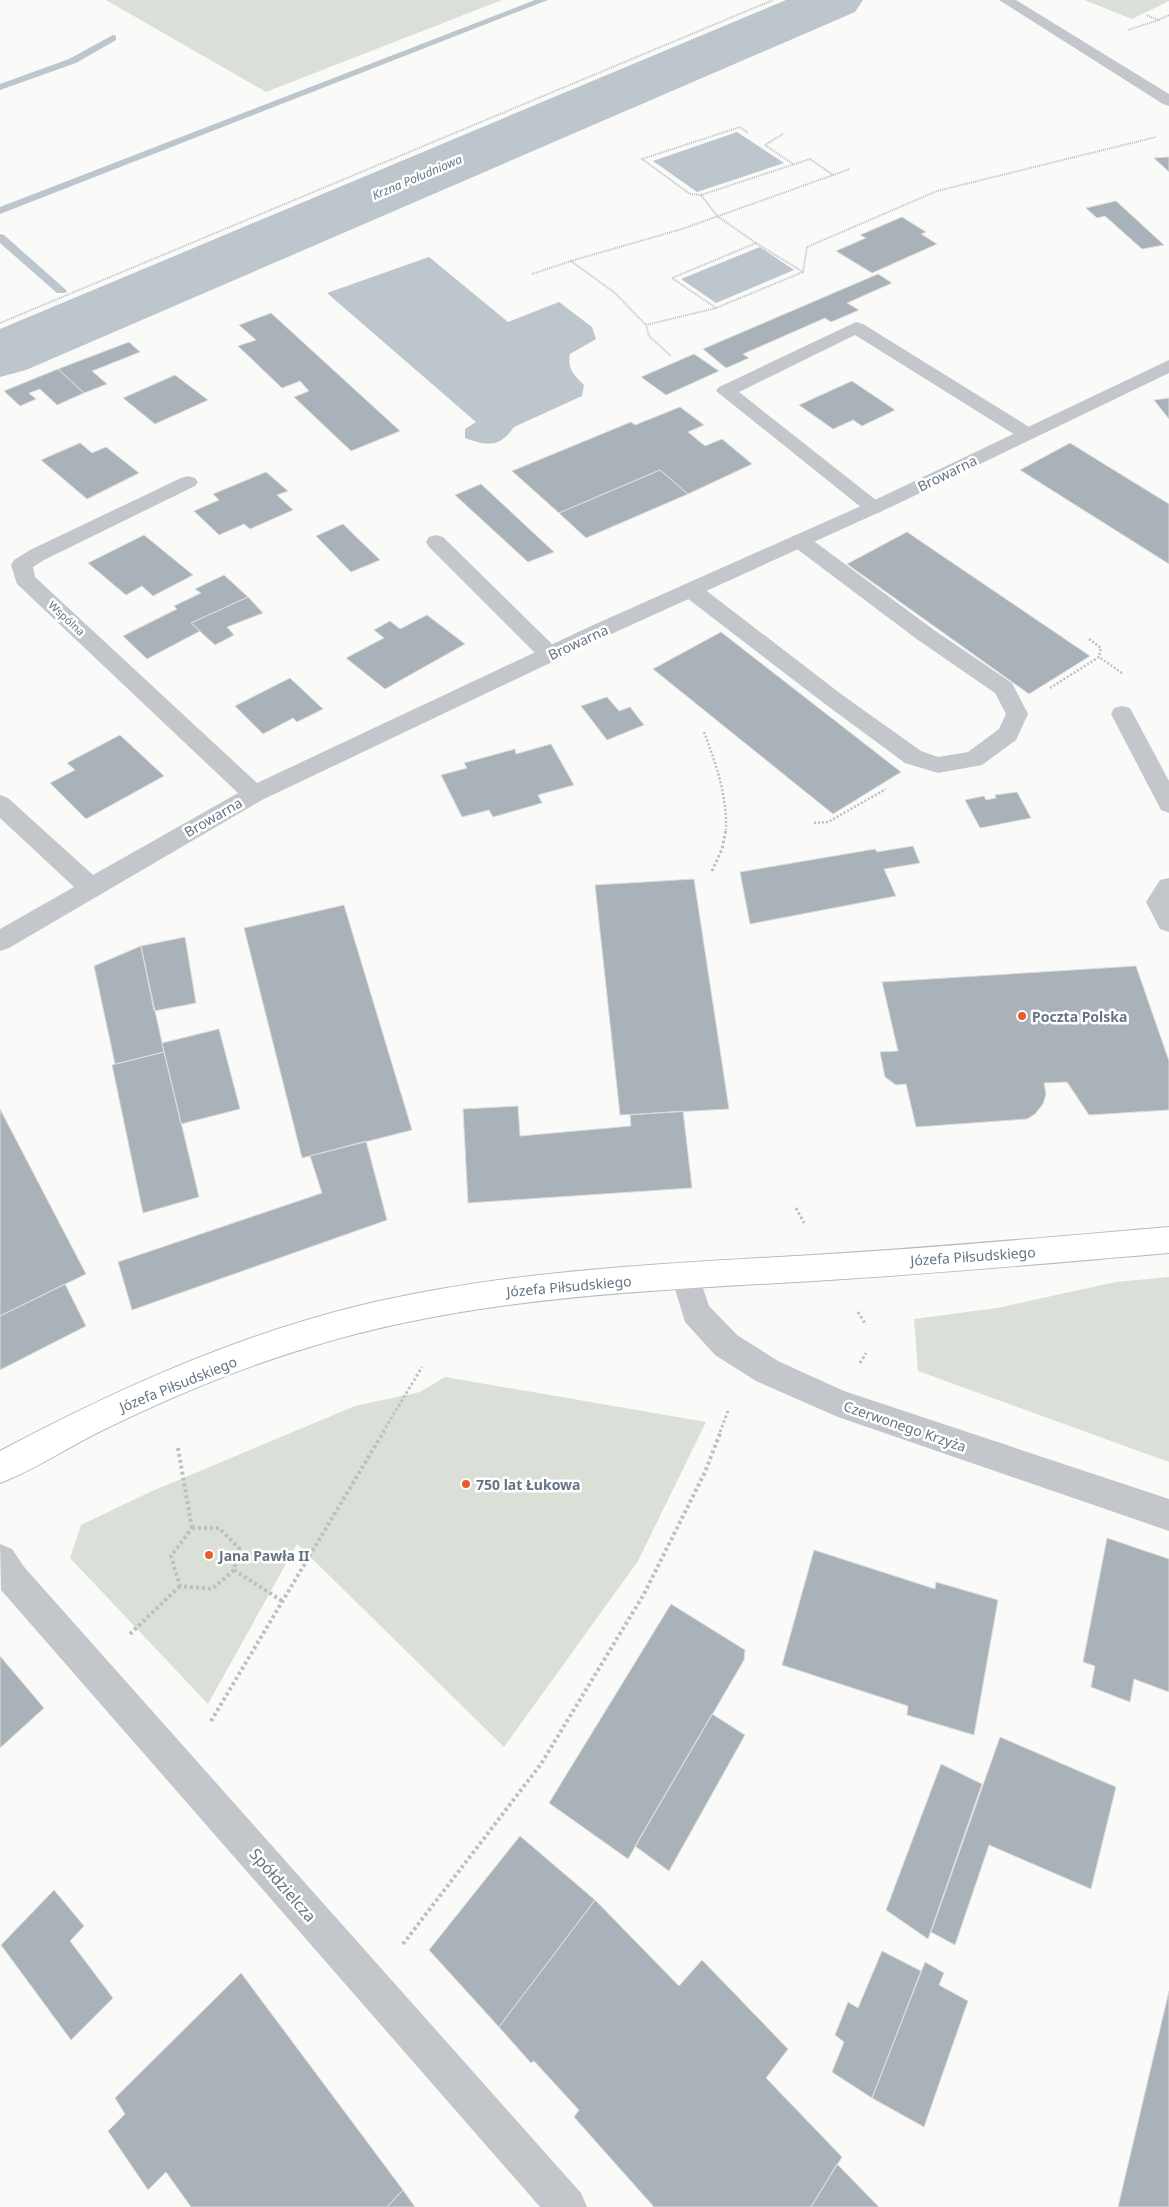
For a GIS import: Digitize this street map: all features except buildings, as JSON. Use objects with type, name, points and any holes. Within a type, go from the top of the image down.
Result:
[{"type":"main road","name":"Józefa Piłsudskiego","points":[[0,1468],[58,1436],[187,1378],[311,1333],[448,1300],[540,1288],[1169,1240]]},
{"type":"street","points":[[1006,0],[1169,101]]},
{"type":"street","points":[[874,508],[726,391],[856,328],[1027,434]]},
{"type":"street","name":"Browarna","points":[[0,941],[254,794],[550,655],[874,508],[1169,366]]},
{"type":"street","name":"Wspólna","points":[[188,482],[37,554],[22,565],[26,579],[254,794]]},
{"type":"street","points":[[691,590],[833,699],[913,757],[938,765],[974,759],[1008,734],[1017,714],[1004,688],[926,634],[800,541]]},
{"type":"street","points":[[436,542],[550,655]]},
{"type":"street","points":[[1122,714],[1169,804]]},
{"type":"street","points":[[0,804],[90,888]]},
{"type":"street","points":[[1169,887],[1159,902],[1169,922]]},
{"type":"street","name":"Czerwonego Krzyża","points":[[686,1276],[696,1313],[726,1344],[767,1371],[838,1403],[1169,1515]]},
{"type":"street","name":"Spółdzielcza","points":[[0,1560],[39,1609],[568,2207]]},
{"type":"path","points":[[0,323],[773,0]]},
{"type":"path","points":[[0,338],[802,0]]},
{"type":"path","points":[[1159,20],[1169,15]]},
{"type":"path","points":[[748,133],[740,127],[642,159],[690,194],[701,194],[810,159],[833,175]]},
{"type":"path","points":[[784,134],[765,145],[794,164]]},
{"type":"path","points":[[803,272],[807,247],[937,190],[1162,135]]},
{"type":"path","points":[[532,274],[682,229],[850,169]]},
{"type":"path","points":[[701,194],[717,216],[803,272]]},
{"type":"path","points":[[716,308],[672,278],[756,243]]},
{"type":"path","points":[[571,261],[615,293],[646,325],[650,336],[671,356]]},
{"type":"path","points":[[646,325],[716,308],[803,272]]},
{"type":"path","points":[[1015,709],[1099,657],[1101,648],[1089,639]]},
{"type":"path","points":[[1099,657],[1127,676]]},
{"type":"path","points":[[704,732],[719,777],[727,812],[723,846],[712,871]]},
{"type":"path","points":[[814,823],[828,822],[931,763]]},
{"type":"path","points":[[211,1721],[422,1367]]},
{"type":"path","points":[[402,1946],[541,1764],[562,1730],[644,1594],[705,1472],[728,1411]]},
{"type":"path","points":[[178,1448],[192,1528],[171,1556],[180,1586]]},
{"type":"path","points":[[130,1634],[180,1586],[212,1589],[234,1570],[239,1548],[219,1528],[192,1528]]},
{"type":"path","points":[[234,1570],[282,1601]]},
{"type":"shaded area","points":[[106,0],[502,0],[266,92]]},
{"type":"shaded area","points":[[1084,0],[1169,0],[1169,1],[1132,19]]},
{"type":"shaded area","points":[[737,132],[784,163],[697,192],[653,161]]},
{"type":"shaded area","points":[[760,247],[794,270],[716,303],[681,279]]},
{"type":"shaded area","points":[[429,257],[508,322],[559,302],[592,327],[596,339],[570,354],[569,359],[570,368],[574,375],[584,385],[582,396],[514,427],[498,442],[486,444],[465,438],[465,429],[476,422],[327,293]]},
{"type":"shaded area","points":[[1169,1277],[1169,1462],[918,1371],[914,1319],[997,1308],[1116,1282]]},
{"type":"shaded area","points":[[445,1377],[706,1422],[638,1561],[504,1747],[297,1544],[208,1704],[70,1558],[81,1525],[150,1492],[355,1406],[420,1392]]},
{"type":"waterway","points":[[0,211],[543,0]]},
{"type":"waterway","name":"Krzna Południowa","points":[[0,355],[835,0]]},
{"type":"waterway","points":[[0,87],[73,61],[113,38]]},
{"type":"waterway","points":[[0,237],[61,291]]},
{"type":"waterway","points":[[85,310],[91,316]]},
{"type":"place","name":"Poczta Polska","points":[[1022,1016]]},
{"type":"place","name":"750 lat Łukowa","points":[[466,1484]]},
{"type":"place","name":"Jana Pawła II","points":[[209,1555]]}]
